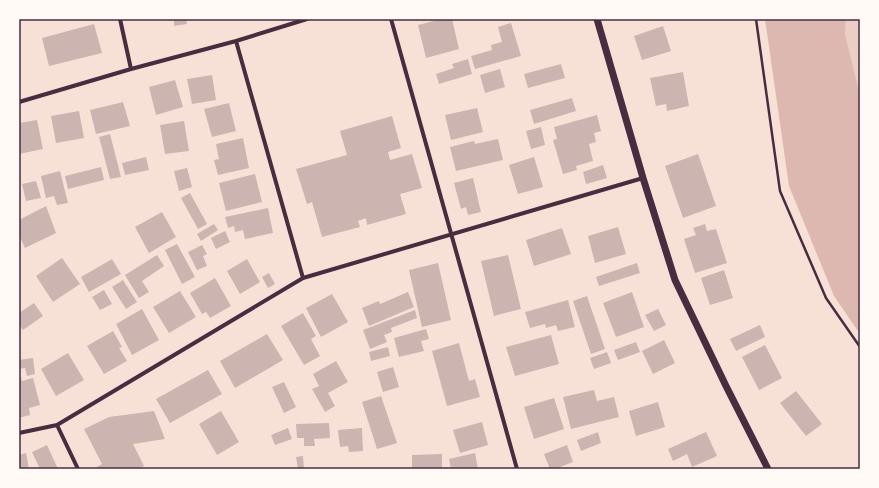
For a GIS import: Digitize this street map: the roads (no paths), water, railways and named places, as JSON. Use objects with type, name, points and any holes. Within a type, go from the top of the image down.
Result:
[{"type":"street","points":[[120,19],[131,69]]},
{"type":"street","points":[[19,102],[131,69],[236,41],[308,19]]},
{"type":"street","points":[[391,19],[453,235],[517,469]]},
{"type":"street","points":[[597,19],[643,178],[675,280],[768,469]]},
{"type":"street","points":[[236,41],[303,278]]},
{"type":"street","points":[[19,433],[57,425],[303,278],[643,178]]},
{"type":"street","points":[[57,425],[78,469]]}]
